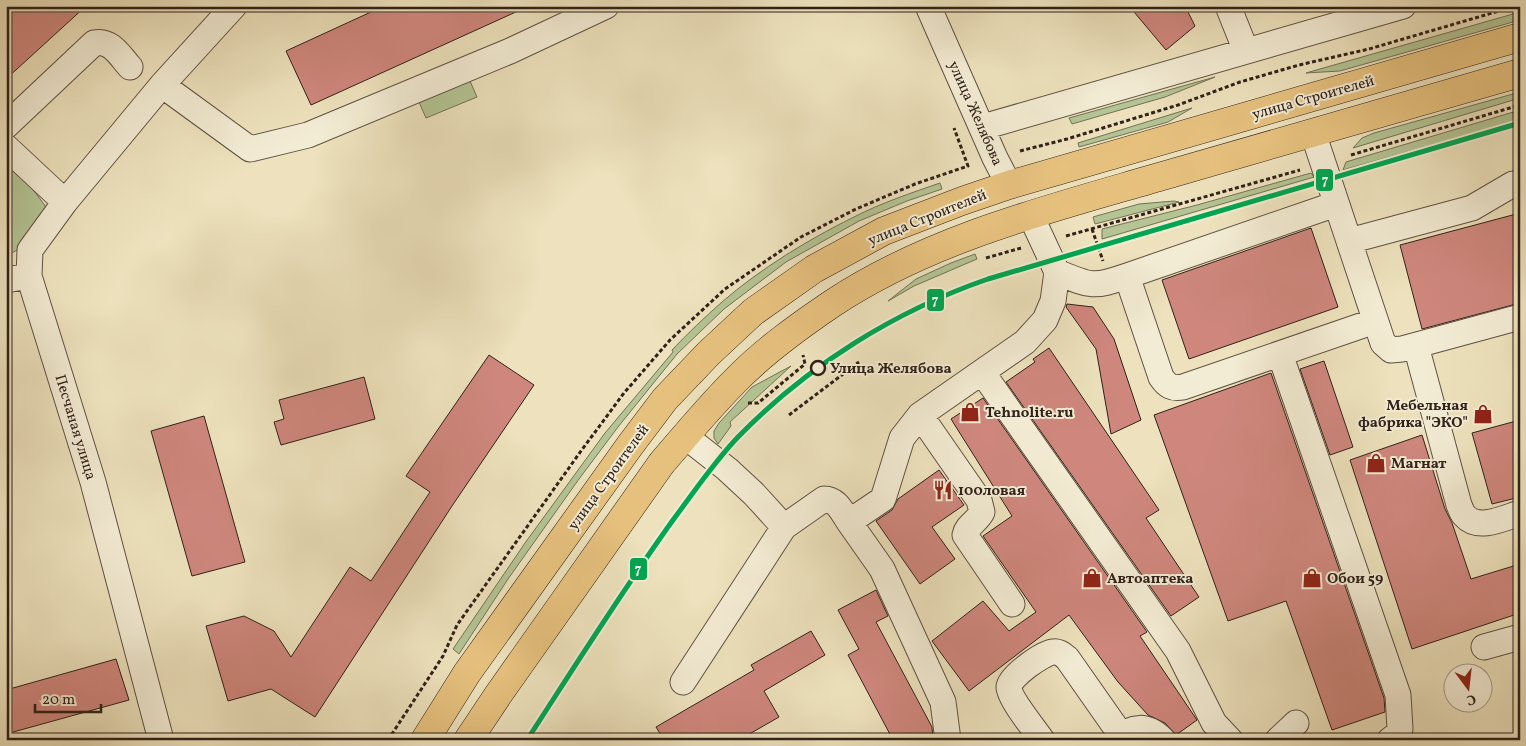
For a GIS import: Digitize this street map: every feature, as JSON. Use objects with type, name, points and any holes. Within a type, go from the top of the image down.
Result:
[{"type":"main road","name":"улица Строителей","points":[[425,740],[467,673],[665,399],[709,353],[753,312],[814,269],[884,231],[1009,185],[1520,37]]},
{"type":"main road","points":[[468,740],[656,472],[685,436],[736,380],[777,343],[835,302],[900,264],[975,234],[1520,73]]},
{"type":"main road","name":"улица Желябова","points":[[1009,185],[1031,216]]},
{"type":"street","name":"Песчаная улица","points":[[161,740],[93,482],[18,278],[30,250],[65,202],[162,85],[234,6]]},
{"type":"street","points":[[162,85],[250,149],[308,135],[510,51],[606,6]]},
{"type":"street","name":"улица Желябова","points":[[928,6],[983,127],[995,158],[1009,185]]},
{"type":"street","points":[[1228,6],[1246,51]]},
{"type":"street","points":[[983,127],[1403,6]]},
{"type":"street","points":[[6,126],[94,44],[102,42],[108,44],[130,67]]},
{"type":"street","points":[[1313,133],[1383,343],[1391,350],[1416,346],[1520,317]]},
{"type":"street","points":[[6,147],[65,202]]},
{"type":"street","points":[[1349,241],[1472,208],[1513,184],[1520,182]]},
{"type":"street","points":[[1057,272],[1088,285],[1117,279],[1336,204]]},
{"type":"street","points":[[849,522],[883,499],[902,438],[920,415],[1025,342],[1045,320],[1053,301],[1057,272],[1031,216]]},
{"type":"street","points":[[1117,279],[1162,377],[1166,384],[1174,388],[1183,387],[1375,321]]},
{"type":"street","points":[[1416,346],[1459,505],[1464,516],[1473,523],[1485,523],[1520,514]]},
{"type":"street","points":[[1280,354],[1398,695],[1400,729],[1398,734],[1390,740]]},
{"type":"street","points":[[982,372],[1178,651],[1214,723],[1230,740]]},
{"type":"street","points":[[920,415],[978,500],[982,512],[978,520],[966,530],[965,536],[1012,604]]},
{"type":"street","points":[[685,436],[754,494],[784,526]]},
{"type":"street","points":[[683,682],[784,526],[824,499],[830,499],[836,503],[882,569],[943,702],[948,740]]},
{"type":"street","points":[[1484,647],[1520,637]]},
{"type":"street","points":[[1042,740],[1012,697],[1009,689],[1010,682],[1015,676],[1042,656],[1054,652],[1061,653],[1066,658],[1119,737],[1134,728],[1146,728],[1163,740]]},
{"type":"street","points":[[1278,740],[1296,723]]},
{"type":"path","points":[[1020,152],[1178,105],[1240,82],[1299,65],[1369,49],[1516,6]]},
{"type":"path","points":[[1351,155],[1520,106]]},
{"type":"path","points":[[986,258],[1303,169]]},
{"type":"path","points":[[1092,229],[1117,279]]},
{"type":"path","points":[[747,403],[758,402],[805,364],[803,355]]},
{"type":"path","points":[[789,415],[859,362]]},
{"type":"green space","points":[[1520,12],[1520,20],[1340,71],[1306,73]]},
{"type":"green space","points":[[1215,77],[1165,97],[1072,124],[1069,118]]},
{"type":"green space","points":[[470,81],[477,97],[426,118],[419,102]]},
{"type":"green space","points":[[1520,92],[1520,98],[1353,148],[1362,138],[1374,133]]},
{"type":"green space","points":[[1192,108],[1168,122],[1079,147],[1078,143]]},
{"type":"green space","points":[[1520,110],[1520,120],[1343,170],[1346,162]]},
{"type":"green space","points":[[6,163],[32,188],[46,207],[21,248],[6,256]]},
{"type":"green space","points":[[1311,173],[1314,177],[1102,239],[1102,229]]},
{"type":"green space","points":[[940,183],[942,189],[859,221],[786,262],[724,309],[677,354],[618,427],[508,579],[459,654],[453,649],[525,543],[605,433],[673,352],[672,350],[697,325],[752,278],[802,245],[875,207]]},
{"type":"green space","points":[[1179,202],[1095,224],[1093,217],[1139,204]]},
{"type":"green space","points":[[975,254],[977,259],[914,286],[888,301],[916,279]]},
{"type":"green space","points":[[791,366],[730,422],[731,426],[718,444],[714,438],[714,431],[752,387]]},
{"type":"building","points":[[12,6],[86,6],[6,79],[6,11]]},
{"type":"building","points":[[384,6],[529,6],[311,105],[286,51]]},
{"type":"building","points":[[1129,6],[1185,6],[1195,26],[1166,50]]},
{"type":"building","points":[[1520,213],[1520,303],[1422,329],[1400,245]]},
{"type":"building","points":[[1311,228],[1338,307],[1189,359],[1162,280]]},
{"type":"building","points":[[1067,304],[1093,307],[1114,339],[1141,420],[1111,434],[1096,349],[1066,307]]},
{"type":"building","points":[[1049,348],[1159,510],[1146,518],[1199,597],[1171,616],[1006,382],[1035,362],[1033,359]]},
{"type":"building","points":[[489,355],[534,385],[452,506],[315,717],[271,689],[228,701],[206,626],[244,616],[274,631],[291,657],[350,567],[371,581],[430,492],[406,476]]},
{"type":"building","points":[[1324,361],[1353,447],[1330,455],[1300,369]]},
{"type":"building","points":[[1271,373],[1384,698],[1385,712],[1332,730],[1286,601],[1228,621],[1154,415]]},
{"type":"building","points":[[364,377],[375,419],[281,445],[274,422],[284,419],[279,400]]},
{"type":"building","points":[[983,398],[1147,632],[1140,636],[1197,720],[1176,735],[1165,723],[1148,715],[1118,682],[1069,615],[969,691],[932,641],[983,601],[1009,631],[1036,612],[983,536],[1012,516],[951,419]]},
{"type":"building","points":[[204,416],[245,562],[192,576],[151,431]]},
{"type":"building","points":[[1520,420],[1520,497],[1492,504],[1472,433]]},
{"type":"building","points":[[1422,435],[1445,509],[1452,523],[1471,579],[1520,564],[1520,613],[1412,649],[1350,460]]},
{"type":"building","points":[[939,470],[964,505],[932,527],[955,559],[920,584],[876,521],[892,510],[898,499]]},
{"type":"building","points":[[876,590],[888,616],[876,622],[932,727],[933,740],[893,740],[848,655],[859,649],[838,610]]},
{"type":"building","points":[[811,631],[825,655],[764,691],[779,717],[739,740],[664,740],[656,727],[754,670],[751,665]]},
{"type":"building","points":[[116,659],[129,700],[6,734],[6,690]]},
{"type":"transit line","name":"7","points":[[527,740],[635,574],[704,477],[738,437],[765,411],[823,364],[854,343],[919,307],[988,279],[1520,123]]},
{"type":"place","name":"Улица Желябова","points":[[818,368]]},
{"type":"place","name":"Tehnolite.ru","points":[[970,412]]},
{"type":"place","name":"Мебельная фабрика \"ЭКО\"","points":[[1483,414]]},
{"type":"place","name":"Магнат","points":[[1376,463]]},
{"type":"place","name":"100ловая","points":[[943,490]]},
{"type":"place","name":"Автоаптека","points":[[1092,578]]},
{"type":"place","name":"Обои 59","points":[[1312,578]]}]
